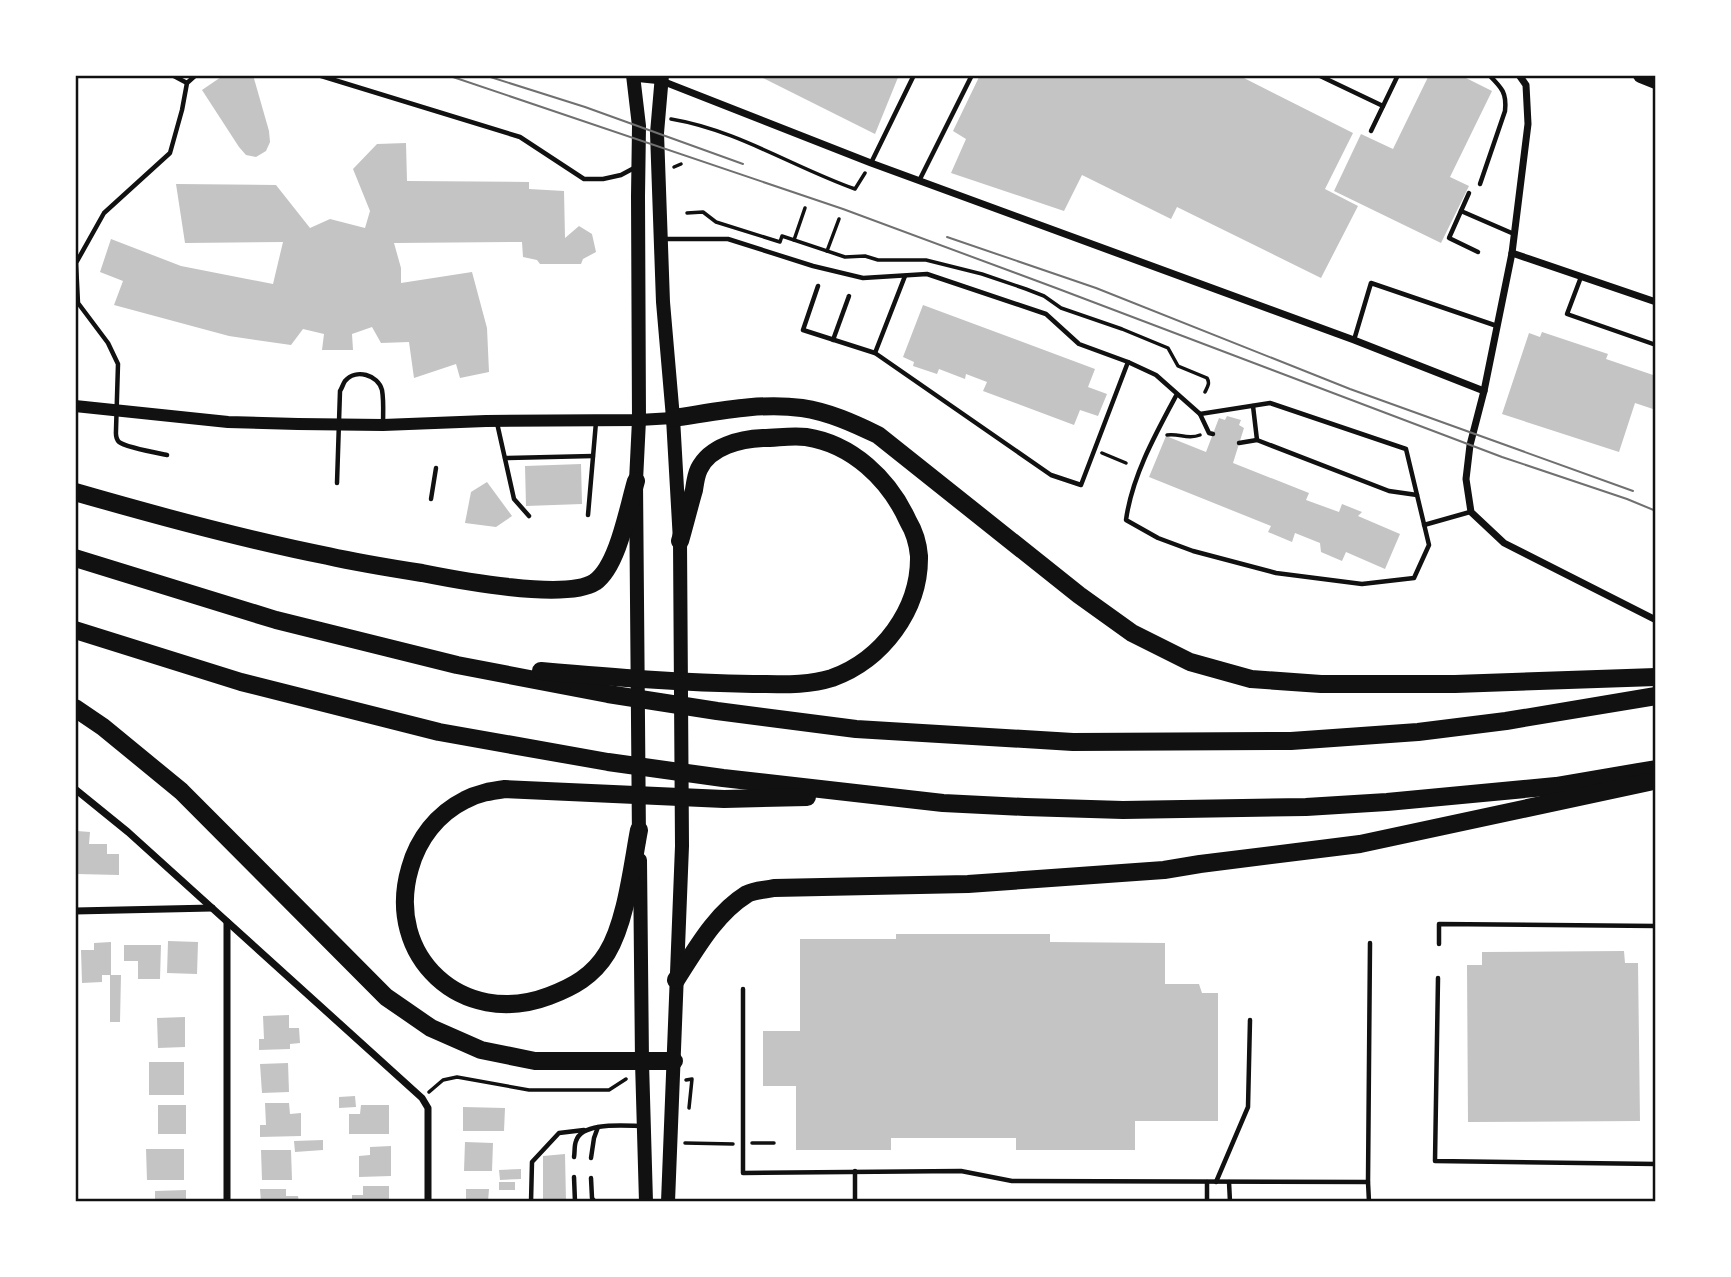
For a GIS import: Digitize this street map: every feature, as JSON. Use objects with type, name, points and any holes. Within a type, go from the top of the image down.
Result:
[{"type":"highway","points":[[673,418],[761,407],[802,408],[841,418],[878,435],[1079,595],[1132,633],[1190,662],[1251,679],[1321,684],[1455,684],[1656,677]]},
{"type":"highway","points":[[608,686],[796,684],[831,678],[848,671],[884,644],[900,623],[912,598],[918,572],[919,554],[912,528],[900,503],[884,481],[848,452],[805,437],[746,439],[712,454],[699,468],[680,541]]},
{"type":"highway","points":[[75,492],[214,531],[328,556],[478,583],[532,589],[574,589],[593,583],[605,573],[613,560],[636,481]]},
{"type":"highway","points":[[75,558],[276,620],[457,664],[608,686],[717,711],[856,729],[1073,743],[1291,741],[1443,729],[1656,696]]},
{"type":"highway","points":[[75,630],[241,682],[439,732],[608,762],[943,803],[1123,810],[1293,808],[1387,802],[1647,777]]},
{"type":"highway","points":[[75,708],[103,727],[181,791],[386,997],[431,1028],[481,1050],[535,1061],[642,1071],[674,1061]]},
{"type":"highway","points":[[676,980],[723,914],[749,893],[774,888],[968,884],[1164,870],[1360,844],[1647,777]]},
{"type":"highway","points":[[639,830],[622,916],[614,940],[606,954],[584,979],[540,1000],[500,1004],[483,1002],[460,994],[439,981],[423,962],[407,924],[405,883],[414,852],[433,824],[466,799],[505,789],[724,799],[867,795]]},
{"type":"main road","points":[[1641,75],[1656,81]]},
{"type":"main road","points":[[634,76],[639,126],[639,420],[636,481],[642,1071],[646,1202]]},
{"type":"main road","points":[[662,78],[657,133],[663,302],[680,541],[682,846],[668,1202]]},
{"type":"street","points":[[1519,75],[1526,85],[1528,124],[1512,253],[1470,445],[1466,479],[1471,512],[1504,543],[1656,620]]},
{"type":"street","points":[[634,76],[662,78],[871,163],[1354,340],[1483,391]]},
{"type":"street","points":[[1512,253],[1656,302]]},
{"type":"street","points":[[75,406],[228,422],[338,425],[673,418]]},
{"type":"street","points":[[75,789],[128,832],[422,1098],[428,1108],[428,1202]]},
{"type":"street","points":[[75,911],[212,908]]},
{"type":"street","points":[[227,922],[227,1202]]},
{"type":"lane","points":[[172,75],[187,83]]},
{"type":"lane","points":[[167,455],[119,442],[116,437],[118,363],[108,343],[78,303],[76,263],[104,213],[170,153],[187,83],[196,75]]},
{"type":"lane","points":[[318,75],[520,137],[584,179],[621,175],[638,166]]},
{"type":"lane","points":[[871,163],[914,75]]},
{"type":"lane","points":[[919,181],[972,75]]},
{"type":"lane","points":[[1318,75],[1383,106]]},
{"type":"lane","points":[[1371,131],[1398,75]]},
{"type":"lane","points":[[1480,184],[1506,99],[1501,88],[1489,75]]},
{"type":"lane","points":[[1469,193],[1448,238],[1478,252]]},
{"type":"lane","points":[[1461,211],[1514,234]]},
{"type":"lane","points":[[661,239],[728,239],[813,266],[863,278],[928,274],[1046,314],[1079,344],[1156,375],[1200,414],[1209,433],[1213,434]]},
{"type":"lane","points":[[876,353],[905,276]]},
{"type":"lane","points":[[1581,277],[1567,313],[1656,345]]},
{"type":"lane","points":[[1354,340],[1371,283],[1497,326]]},
{"type":"lane","points":[[818,286],[803,330],[876,353],[1051,474],[1081,485],[1128,362]]},
{"type":"lane","points":[[833,340],[849,296]]},
{"type":"lane","points":[[337,483],[340,391],[345,381],[355,374],[368,375],[382,390],[383,425]]},
{"type":"lane","points":[[1177,394],[1156,433],[1129,501],[1126,520],[1158,538],[1193,551],[1276,573],[1362,584],[1414,578],[1429,545],[1406,449],[1270,403],[1200,414]]},
{"type":"lane","points":[[1253,406],[1257,440]]},
{"type":"lane","points":[[496,421],[514,499],[529,516]]},
{"type":"lane","points":[[588,515],[596,421]]},
{"type":"lane","points":[[1239,443],[1257,440],[1389,491],[1417,495]]},
{"type":"lane","points":[[505,458],[593,456]]},
{"type":"lane","points":[[431,499],[436,468]]},
{"type":"lane","points":[[1424,525],[1471,512]]},
{"type":"lane","points":[[1439,944],[1439,925],[1656,926]]},
{"type":"lane","points":[[1369,1202],[1370,943]]},
{"type":"lane","points":[[1438,978],[1434,1161],[1656,1164]]},
{"type":"lane","points":[[743,989],[743,1173],[961,1171],[1012,1181],[1368,1182]]},
{"type":"lane","points":[[1216,1182],[1248,1107],[1250,1020]]},
{"type":"lane","points":[[531,1202],[532,1162],[559,1133],[598,1127],[644,1126]]},
{"type":"lane","points":[[592,1158],[598,1127]]},
{"type":"lane","points":[[574,1157],[576,1139],[584,1130]]},
{"type":"lane","points":[[855,1171],[855,1202]]},
{"type":"lane","points":[[574,1177],[575,1202]]},
{"type":"lane","points":[[592,1178],[592,1198],[595,1202]]},
{"type":"lane","points":[[1207,1182],[1207,1202]]},
{"type":"lane","points":[[1229,1182],[1230,1202]]},
{"type":"path","points":[[659,117],[690,122],[741,139],[823,177],[855,189],[858,185]]},
{"type":"path","points":[[674,167],[681,164]]},
{"type":"path","points":[[794,240],[806,208]]},
{"type":"path","points":[[827,251],[839,219]]},
{"type":"path","points":[[1161,437],[1171,434],[1191,438],[1200,435],[1193,426]]},
{"type":"path","points":[[1102,453],[1126,463]]},
{"type":"path","points":[[422,1098],[443,1080],[457,1077],[529,1090],[609,1090],[642,1071]]},
{"type":"path","points":[[674,1080],[692,1079],[688,1118]]},
{"type":"path","points":[[685,1144],[774,1143]]},
{"type":"building","points":[[224,75],[253,75],[270,142],[266,151],[256,157],[246,155],[239,147],[202,90]]},
{"type":"building","points":[[757,75],[899,75],[875,134]]},
{"type":"building","points":[[980,75],[1238,75],[1353,133],[1325,189],[1358,206],[1321,278],[1177,207],[1171,219],[1082,175],[1064,211],[951,173],[966,139],[953,131]]},
{"type":"building","points":[[1429,75],[1460,75],[1492,91],[1450,177],[1469,186],[1441,243],[1334,191],[1361,134],[1393,149]]},
{"type":"building","points":[[406,143],[407,181],[529,182],[529,189],[564,191],[565,238],[579,226],[592,234],[596,252],[583,259],[581,264],[540,264],[537,260],[523,257],[522,242],[394,243],[401,268],[401,283],[472,272],[487,328],[489,372],[460,378],[456,364],[414,378],[409,342],[381,343],[372,327],[352,334],[353,350],[322,350],[324,334],[303,329],[291,345],[229,336],[114,305],[123,281],[100,272],[111,239],[181,266],[273,284],[283,242],[185,243],[176,184],[276,185],[310,228],[330,219],[365,228],[370,211],[353,169],[377,144]]},
{"type":"building","points":[[923,305],[1095,369],[1088,387],[1107,394],[1098,416],[1080,410],[1074,425],[983,391],[987,382],[966,374],[965,379],[939,369],[937,374],[913,366],[914,362],[903,357]]},
{"type":"building","points":[[1542,332],[1608,354],[1606,359],[1656,376],[1656,410],[1635,403],[1619,452],[1502,414],[1529,333],[1540,337]]},
{"type":"building","points":[[1227,416],[1241,420],[1239,425],[1244,428],[1233,463],[1309,493],[1306,500],[1339,512],[1342,504],[1362,512],[1358,516],[1400,534],[1385,569],[1346,552],[1342,561],[1321,552],[1320,543],[1295,533],[1292,542],[1268,532],[1271,526],[1149,477],[1166,436],[1206,452],[1219,418],[1225,420]]},
{"type":"building","points":[[581,464],[582,504],[526,506],[525,466]]},
{"type":"building","points":[[487,482],[512,516],[496,527],[465,523],[471,492]]},
{"type":"building","points":[[77,831],[90,832],[89,844],[107,844],[107,854],[119,854],[119,875],[77,874]]},
{"type":"building","points":[[896,934],[1050,934],[1050,942],[1165,943],[1165,984],[1199,984],[1202,993],[1218,993],[1218,1121],[1135,1121],[1135,1150],[1016,1150],[1016,1138],[891,1138],[891,1150],[796,1150],[796,1086],[763,1086],[763,1031],[800,1031],[800,939],[896,939]]},
{"type":"building","points":[[168,941],[198,942],[197,974],[167,973]]},
{"type":"building","points":[[111,942],[111,975],[121,975],[120,1022],[110,1022],[110,975],[102,975],[102,982],[82,983],[81,950],[94,950],[94,943]]},
{"type":"building","points":[[124,945],[161,945],[160,979],[138,979],[138,961],[124,961]]},
{"type":"building","points":[[1624,951],[1625,963],[1638,963],[1640,1121],[1468,1122],[1467,965],[1482,965],[1482,952]]},
{"type":"building","points":[[289,1015],[289,1028],[299,1028],[300,1043],[290,1044],[290,1049],[259,1050],[259,1039],[264,1039],[263,1016]]},
{"type":"building","points":[[185,1017],[185,1047],[158,1048],[157,1018]]},
{"type":"building","points":[[149,1062],[184,1062],[184,1095],[149,1095]]},
{"type":"building","points":[[288,1063],[289,1092],[262,1093],[260,1064]]},
{"type":"building","points":[[355,1096],[356,1107],[339,1108],[339,1097]]},
{"type":"building","points":[[265,1103],[289,1103],[290,1114],[301,1113],[301,1136],[260,1137],[260,1125],[266,1125]]},
{"type":"building","points":[[158,1105],[186,1105],[186,1134],[158,1134]]},
{"type":"building","points":[[361,1105],[389,1105],[389,1134],[349,1134],[349,1114],[360,1114]]},
{"type":"building","points":[[463,1107],[505,1108],[504,1131],[463,1131]]},
{"type":"building","points":[[323,1140],[323,1150],[295,1152],[294,1141]]},
{"type":"building","points":[[465,1142],[493,1143],[492,1171],[464,1171]]},
{"type":"building","points":[[391,1146],[391,1176],[359,1177],[359,1156],[370,1155],[370,1147]]},
{"type":"building","points":[[146,1149],[184,1149],[184,1180],[147,1180]]},
{"type":"building","points":[[261,1150],[291,1150],[292,1180],[262,1180]]},
{"type":"building","points":[[565,1154],[566,1202],[543,1202],[543,1156]]},
{"type":"building","points":[[521,1169],[521,1179],[500,1180],[499,1170]]},
{"type":"building","points":[[499,1182],[515,1182],[515,1190],[499,1190]]},
{"type":"building","points":[[363,1186],[389,1186],[389,1202],[352,1202],[352,1195],[363,1195]]},
{"type":"building","points":[[260,1189],[286,1189],[286,1196],[298,1196],[299,1202],[261,1202]]},
{"type":"building","points":[[466,1189],[489,1189],[488,1202],[466,1202]]},
{"type":"building","points":[[186,1190],[186,1202],[155,1202],[155,1191]]},
{"type":"tram line","points":[[447,75],[843,209],[1502,457],[1656,511]]},
{"type":"tram line","points":[[484,75],[585,107],[743,164]]},
{"type":"tram line","points":[[947,237],[1096,288],[1350,389],[1633,491]]}]
